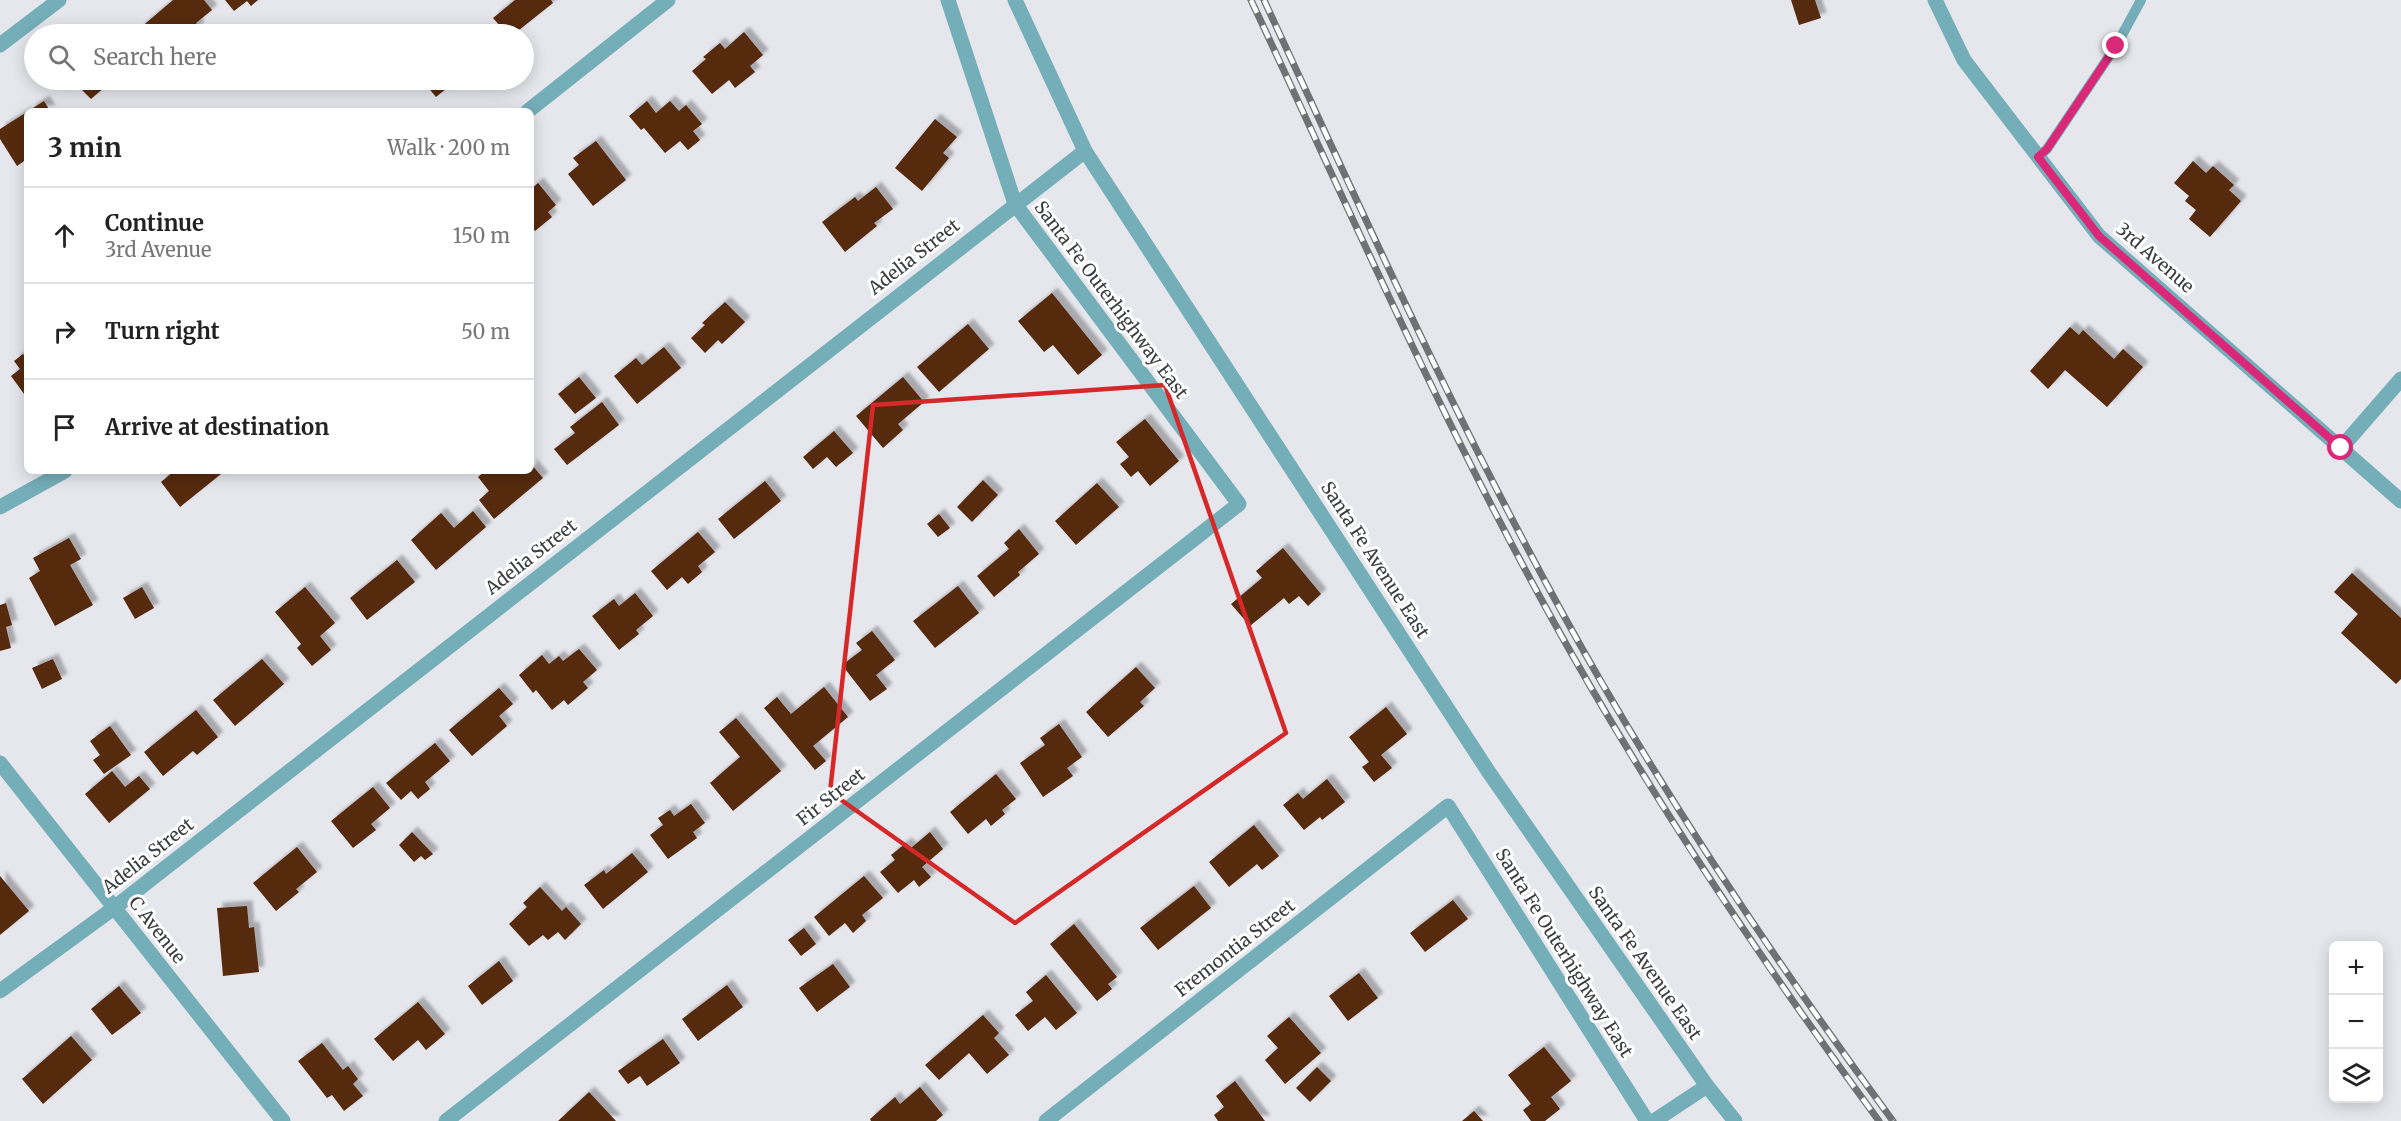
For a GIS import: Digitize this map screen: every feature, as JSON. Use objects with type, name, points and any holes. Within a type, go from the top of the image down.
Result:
[{"type":"street","points":[[28,24],[59,0]]},
{"type":"street","points":[[532,108],[668,0]]},
{"type":"street","name":"Santa Fe Outerhighway East","points":[[948,0],[1014,204],[1239,504]]},
{"type":"street","name":"Santa Fe Avenue East","points":[[1015,0],[1085,151],[1488,771],[1707,1086],[1735,1121]]},
{"type":"street","name":"3rd Avenue","points":[[1935,0],[1964,60],[2099,236],[2401,501]]},
{"type":"street","points":[[0,45],[24,27]]},
{"type":"street","name":"Adelia Street","points":[[0,991],[114,908],[1014,204],[1085,151]]},
{"type":"street","points":[[2341,448],[2401,379]]},
{"type":"street","points":[[0,507],[60,474]]},
{"type":"street","name":"Fir Street","points":[[446,1121],[1239,504]]},
{"type":"street","name":"C Avenue","points":[[0,763],[283,1121]]},
{"type":"street","name":"Santa Fe Outerhighway East","points":[[1448,806],[1647,1121]]},
{"type":"street","name":"Fremontia Street","points":[[1046,1121],[1448,806]]},
{"type":"street","points":[[1654,1121],[1707,1086]]},
{"type":"lane","points":[[2038,157],[2054,140],[2116,46],[2141,0]]},
{"type":"highlighted area","points":[[1165,385],[1286,733],[1015,923],[830,792],[873,405]]},
{"type":"building","points":[[173,0],[204,0],[212,10],[197,24],[145,24]]},
{"type":"building","points":[[225,0],[258,0],[251,6],[247,1],[234,11]]},
{"type":"building","points":[[515,0],[551,0],[553,3],[527,24],[498,24],[493,18]]},
{"type":"building","points":[[1791,0],[1815,0],[1821,18],[1799,25]]},
{"type":"building","points":[[744,32],[763,55],[750,66],[755,72],[735,88],[729,80],[712,94],[692,71],[706,59],[703,57],[720,43],[725,49]]},
{"type":"building","points":[[82,90],[101,90],[91,99]]},
{"type":"building","points":[[430,90],[445,90],[436,97]]},
{"type":"building","points":[[44,101],[48,108],[33,108]]},
{"type":"building","points":[[647,101],[656,113],[670,101],[679,111],[686,105],[702,124],[693,131],[700,140],[688,150],[680,141],[665,153],[644,128],[641,130],[629,116]]},
{"type":"building","points":[[24,114],[24,161],[17,166],[0,139],[0,129]]},
{"type":"building","points":[[935,119],[957,137],[943,153],[949,158],[922,191],[895,168]]},
{"type":"building","points":[[596,141],[626,180],[593,206],[568,174],[579,165],[573,158]]},
{"type":"building","points":[[2193,161],[2206,173],[2213,166],[2234,185],[2229,190],[2241,201],[2210,237],[2189,219],[2196,210],[2185,201],[2189,196],[2174,183]]},
{"type":"building","points":[[538,183],[556,205],[548,212],[552,217],[535,231],[534,230],[534,186]]},
{"type":"building","points":[[876,187],[893,209],[874,223],[877,226],[845,252],[822,222],[855,197],[858,201]]},
{"type":"building","points":[[1052,293],[1102,355],[1078,375],[1053,345],[1044,352],[1018,321]]},
{"type":"building","points":[[725,302],[745,322],[722,344],[718,340],[705,353],[691,338],[705,325],[702,323]]},
{"type":"building","points":[[968,324],[989,349],[939,392],[917,367]]},
{"type":"building","points":[[2070,327],[2079,335],[2083,330],[2114,359],[2123,349],[2143,367],[2107,407],[2065,370],[2048,389],[2030,371]]},
{"type":"building","points":[[664,347],[681,368],[637,404],[614,376],[636,358],[642,365]]},
{"type":"building","points":[[24,355],[24,394],[11,376],[20,369],[14,361]]},
{"type":"building","points":[[579,377],[596,398],[575,414],[558,394]]},
{"type":"building","points":[[903,377],[924,402],[898,424],[903,430],[883,448],[856,416]]},
{"type":"building","points":[[602,402],[619,425],[567,465],[554,449],[575,433],[570,427]]},
{"type":"building","points":[[1145,419],[1179,461],[1150,486],[1138,471],[1131,477],[1120,464],[1129,457],[1116,442]]},
{"type":"building","points":[[834,431],[853,453],[836,467],[827,457],[813,469],[803,457]]},
{"type":"building","points":[[534,468],[543,478],[494,519],[479,500],[489,491],[478,477],[482,474],[534,474]]},
{"type":"building","points":[[170,474],[221,474],[180,507],[161,482]]},
{"type":"building","points":[[983,480],[998,495],[972,522],[957,507]]},
{"type":"building","points":[[765,481],[781,501],[734,539],[718,519]]},
{"type":"building","points":[[1097,483],[1119,507],[1076,545],[1055,521]]},
{"type":"building","points":[[473,511],[486,527],[436,570],[411,540],[441,513],[454,528]]},
{"type":"building","points":[[939,514],[950,528],[938,537],[927,524]]},
{"type":"building","points":[[1019,529],[1039,554],[1018,572],[1020,575],[994,597],[977,576],[1009,549],[1004,543]]},
{"type":"building","points":[[698,532],[715,552],[698,566],[702,572],[688,584],[682,577],[667,590],[651,571]]},
{"type":"building","points":[[69,538],[81,559],[70,565],[93,605],[55,626],[29,578],[40,571],[33,558]]},
{"type":"building","points":[[1283,548],[1321,594],[1308,606],[1299,596],[1289,604],[1284,598],[1250,626],[1231,604],[1262,578],[1256,571]]},
{"type":"building","points":[[397,560],[415,582],[367,620],[350,598]]},
{"type":"building","points":[[2352,573],[2401,618],[2401,679],[2396,684],[2341,633],[2358,614],[2334,592]]},
{"type":"building","points":[[958,586],[979,613],[935,648],[913,621]]},
{"type":"building","points":[[142,587],[154,608],[135,619],[123,598]]},
{"type":"building","points":[[305,587],[335,623],[320,636],[331,650],[312,666],[297,648],[301,644],[275,612]]},
{"type":"building","points":[[635,593],[653,616],[636,630],[639,634],[619,650],[592,616],[614,599],[619,606]]},
{"type":"building","points":[[6,603],[12,625],[6,627],[11,648],[0,651],[0,605]]},
{"type":"building","points":[[872,631],[895,660],[876,675],[887,689],[870,701],[842,665],[862,650],[856,643]]},
{"type":"building","points":[[579,649],[597,670],[583,682],[588,688],[568,705],[564,700],[552,710],[536,690],[533,693],[519,675],[542,655],[549,664],[559,656],[563,661]]},
{"type":"building","points":[[53,659],[62,679],[42,689],[32,668]]},
{"type":"building","points":[[262,659],[284,684],[235,726],[213,700]]},
{"type":"building","points":[[1136,667],[1155,688],[1140,702],[1144,706],[1108,737],[1086,712]]},
{"type":"building","points":[[824,687],[848,717],[813,746],[826,761],[815,770],[764,708],[777,697],[791,714]]},
{"type":"building","points":[[499,688],[513,704],[499,716],[507,726],[472,756],[449,730]]},
{"type":"building","points":[[1386,707],[1407,734],[1381,755],[1392,768],[1374,782],[1362,767],[1369,762],[1349,737]]},
{"type":"building","points":[[196,710],[218,737],[197,755],[193,751],[163,776],[144,752]]},
{"type":"building","points":[[736,718],[781,771],[733,811],[710,783],[740,757],[719,732]]},
{"type":"building","points":[[1059,724],[1082,757],[1067,768],[1073,776],[1043,797],[1020,763],[1045,745],[1040,738]]},
{"type":"building","points":[[110,726],[131,755],[104,774],[93,760],[100,755],[90,741]]},
{"type":"building","points":[[435,743],[450,761],[425,782],[430,789],[418,799],[411,791],[401,800],[386,783]]},
{"type":"building","points":[[112,771],[125,787],[139,776],[150,789],[109,823],[85,794]]},
{"type":"building","points":[[996,774],[1016,799],[1002,810],[1005,814],[991,826],[986,819],[968,834],[950,812]]},
{"type":"building","points":[[1327,779],[1345,802],[1322,820],[1320,817],[1304,830],[1283,805],[1298,793],[1303,799]]},
{"type":"building","points":[[373,787],[390,808],[371,824],[376,830],[353,848],[331,821]]},
{"type":"building","points":[[691,804],[705,823],[693,832],[697,838],[668,859],[650,835],[663,825],[658,818],[670,810],[674,816]]},
{"type":"building","points":[[1254,825],[1279,856],[1262,870],[1257,864],[1229,887],[1209,862]]},
{"type":"building","points":[[412,832],[433,854],[425,860],[421,856],[414,862],[399,845]]},
{"type":"building","points":[[930,832],[943,849],[922,867],[931,877],[919,887],[914,880],[898,893],[880,872],[895,860],[891,855],[906,843],[911,848]]},
{"type":"building","points":[[297,847],[317,872],[296,889],[299,892],[276,911],[253,883]]},
{"type":"building","points":[[632,853],[648,872],[603,909],[584,885],[604,870],[606,874]]},
{"type":"building","points":[[0,876],[29,911],[0,935]]},
{"type":"building","points":[[864,876],[883,898],[862,915],[866,921],[853,933],[845,923],[829,936],[814,917]]},
{"type":"building","points":[[1194,886],[1211,908],[1158,950],[1140,928]]},
{"type":"building","points":[[540,887],[562,911],[566,907],[581,924],[565,940],[558,932],[548,940],[543,935],[529,946],[509,924],[527,907],[523,903]]},
{"type":"building","points":[[1453,900],[1468,919],[1425,952],[1410,933]]},
{"type":"building","points":[[247,906],[249,928],[254,927],[259,972],[223,976],[217,908]]},
{"type":"building","points":[[1074,924],[1117,977],[1108,984],[1112,989],[1097,1001],[1050,944]]},
{"type":"building","points":[[804,928],[816,944],[801,956],[788,940]]},
{"type":"building","points":[[499,961],[513,981],[482,1005],[468,986]]},
{"type":"building","points":[[833,964],[850,987],[817,1012],[799,988]]},
{"type":"building","points":[[1359,973],[1378,998],[1348,1021],[1329,996]]},
{"type":"building","points":[[1046,975],[1077,1013],[1056,1030],[1045,1017],[1028,1031],[1015,1015],[1033,1001],[1026,992]]},
{"type":"building","points":[[727,985],[743,1007],[698,1041],[682,1019]]},
{"type":"building","points":[[119,986],[141,1013],[112,1035],[91,1009]]},
{"type":"building","points":[[418,1002],[445,1034],[426,1050],[418,1040],[393,1061],[374,1039]]},
{"type":"building","points":[[983,1015],[999,1033],[994,1038],[1009,1055],[987,1074],[969,1053],[939,1080],[925,1065]]},
{"type":"building","points":[[1289,1017],[1321,1053],[1285,1084],[1265,1060],[1278,1048],[1267,1036]]},
{"type":"building","points":[[71,1036],[92,1060],[43,1104],[22,1079]]},
{"type":"building","points":[[663,1039],[680,1063],[647,1086],[640,1076],[628,1084],[618,1071]]},
{"type":"building","points":[[322,1043],[343,1070],[348,1066],[358,1079],[353,1084],[363,1096],[344,1111],[332,1095],[327,1098],[298,1061]]},
{"type":"building","points":[[1544,1047],[1571,1081],[1551,1097],[1560,1109],[1545,1121],[1531,1121],[1523,1110],[1531,1104],[1508,1075]]},
{"type":"building","points":[[1317,1067],[1331,1081],[1310,1102],[1296,1088]]},
{"type":"building","points":[[1235,1081],[1265,1121],[1218,1121],[1214,1115],[1224,1107],[1216,1096]]},
{"type":"building","points":[[920,1087],[943,1115],[936,1121],[871,1121],[870,1119],[895,1097],[900,1104]]},
{"type":"building","points":[[589,1092],[616,1121],[558,1121]]},
{"type":"building","points":[[1474,1111],[1483,1121],[1462,1121]]},
{"type":"railway","points":[[1251,0],[1433,388],[1510,542],[1551,617],[1588,683],[1666,811],[1748,937],[1879,1121]]},
{"type":"railway","points":[[1264,0],[1426,346],[1556,602],[1636,741],[1706,852],[1816,1015],[1893,1121]]},
{"type":"route","points":[[2116,46],[2079,104],[2047,149],[2038,157],[2099,236],[2341,448]]}]
